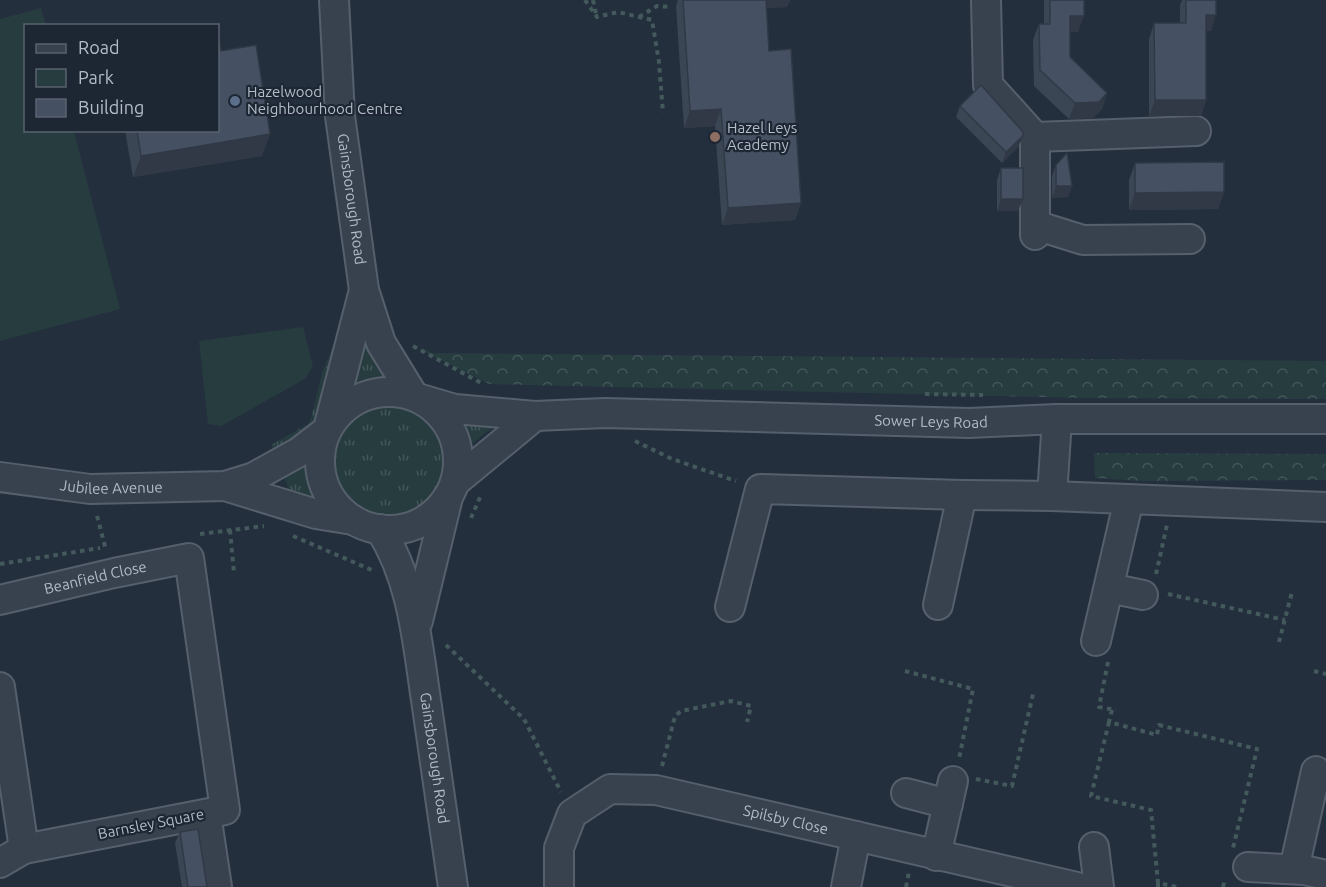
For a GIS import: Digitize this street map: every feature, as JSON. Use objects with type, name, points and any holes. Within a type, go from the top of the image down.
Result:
[{"type":"street","name":"Gainsborough Road","points":[[334,0],[340,116],[364,290],[381,343],[417,397]]},
{"type":"street","points":[[986,0],[988,85],[1035,137],[1035,230],[1083,240],[1190,238]]},
{"type":"street","points":[[1035,137],[1196,131]]},
{"type":"street","name":"Gainsborough Road","points":[[327,429],[364,290]]},
{"type":"street","points":[[452,489],[458,469],[457,448],[450,428],[438,411],[417,397],[390,391],[366,395],[345,407],[327,429],[320,452],[320,472],[326,490],[337,507],[353,520],[370,528],[388,530],[407,527],[426,519],[441,506],[452,489],[535,416]]},
{"type":"street","name":"Sower Leys Road","points":[[417,397],[454,409],[535,416],[605,413],[969,423],[1057,419],[1326,419]]},
{"type":"street","points":[[1052,496],[1057,419]]},
{"type":"street","name":"Jubilee Avenue","points":[[0,477],[90,489],[225,486],[254,477],[299,452],[327,429]]},
{"type":"street","name":"Jubilee Avenue","points":[[225,486],[316,514],[353,520]]},
{"type":"street","name":"Gainsborough Road","points":[[416,629],[428,574],[452,489]]},
{"type":"street","points":[[730,607],[760,489],[1052,496],[1326,507]]},
{"type":"street","points":[[938,605],[962,495]]},
{"type":"street","points":[[1096,641],[1129,499]]},
{"type":"street","name":"Gainsborough Road","points":[[380,529],[393,549],[402,572],[416,629],[453,887]]},
{"type":"street","name":"Beanfield Close","points":[[0,600],[189,558]]},
{"type":"street","name":"Barnsley Square","points":[[0,687],[12,856],[225,810],[189,558]]},
{"type":"street","points":[[1109,588],[1148,595]]},
{"type":"street","points":[[1294,869],[1316,771]]},
{"type":"street","points":[[906,794],[953,786],[936,856]]},
{"type":"street","name":"Spilsby Close","points":[[572,814],[610,789],[656,790],[856,836],[1023,881],[1077,887]]},
{"type":"street","points":[[206,814],[217,887]]},
{"type":"street","points":[[559,887],[559,848],[572,814]]},
{"type":"street","points":[[849,886],[856,836]]},
{"type":"street","points":[[1094,847],[1099,887]]},
{"type":"street","points":[[1235,865],[1294,869],[1326,875]]},
{"type":"path","points":[[585,0],[597,17]]},
{"type":"path","points":[[593,0],[597,17]]},
{"type":"path","points":[[638,17],[657,6],[672,7]]},
{"type":"path","points":[[597,17],[618,12],[652,20],[659,62],[663,113]]},
{"type":"path","points":[[404,342],[487,386]]},
{"type":"path","points":[[924,394],[983,395]]},
{"type":"path","points":[[632,440],[672,459],[760,489]]},
{"type":"path","points":[[468,524],[485,486]]},
{"type":"path","points":[[1173,501],[1148,595],[1160,592],[1285,620]]},
{"type":"path","points":[[0,564],[105,547],[97,516]]},
{"type":"path","points":[[230,530],[234,573]]},
{"type":"path","points":[[289,534],[381,574]]},
{"type":"path","points":[[1279,642],[1292,592]]},
{"type":"path","points":[[1096,641],[1093,647],[1110,651],[1099,707],[1114,710],[1090,796],[1151,810],[1158,885],[1177,887]]},
{"type":"path","points":[[446,645],[524,719],[572,814]]},
{"type":"path","points":[[904,671],[973,689],[953,786],[1012,786],[1033,694]]},
{"type":"path","points":[[1314,671],[1326,674]]},
{"type":"path","points":[[656,790],[675,716],[681,711],[731,701],[751,706],[747,722]]},
{"type":"path","points":[[1109,722],[1157,735],[1159,725],[1257,749],[1235,865],[1223,887]]},
{"type":"green space","points":[[41,8],[46,24],[24,24],[24,132],[74,132],[120,309],[0,341],[0,19]]},
{"type":"green space","points":[[303,327],[313,366],[305,379],[221,426],[208,424],[199,341]]},
{"type":"green space","points":[[420,341],[424,349],[432,353],[1326,361],[1326,399],[1084,398],[489,384],[425,352]]},
{"type":"green space","points":[[335,342],[338,343],[314,420],[302,435],[275,454],[271,445],[308,424],[311,419],[322,373]]},
{"type":"green space","points":[[358,345],[373,345],[390,380],[371,382],[348,389]]},
{"type":"green space","points":[[389,403],[411,408],[430,420],[442,439],[447,461],[442,483],[430,502],[411,514],[389,519],[367,514],[348,502],[336,483],[331,461],[336,439],[348,420],[367,408]]},
{"type":"green space","points":[[458,420],[504,423],[486,432],[471,445],[467,443]]},
{"type":"green space","points":[[1094,453],[1326,454],[1326,480],[1143,481],[1095,478]]},
{"type":"green space","points":[[307,461],[312,489],[318,501],[286,497],[288,488],[284,476]]},
{"type":"building","points":[[683,0],[766,0],[769,51],[791,49],[801,203],[728,208],[721,109],[690,111]]},
{"type":"building","points":[[1050,0],[1084,0],[1084,16],[1070,16],[1070,57],[1107,93],[1099,102],[1075,103],[1040,70],[1039,24],[1050,24]]},
{"type":"building","points":[[1186,0],[1216,0],[1216,15],[1206,15],[1206,100],[1155,100],[1154,23],[1186,23]]},
{"type":"building","points":[[219,42],[221,51],[256,45],[270,134],[141,156],[137,132],[219,132]]},
{"type":"building","points":[[981,85],[1023,132],[1023,136],[1006,152],[960,106]]},
{"type":"building","points":[[1067,153],[1072,186],[1056,186],[1056,165]]},
{"type":"building","points":[[1224,162],[1224,192],[1135,193],[1135,163]]},
{"type":"building","points":[[1001,168],[1023,168],[1023,199],[1001,199]]},
{"type":"building","points":[[198,829],[207,887],[188,887],[180,832]]},
{"type":"place","name":"Hazelwood Neighbourhood Centre","points":[[235,101]]},
{"type":"place","name":"Hazel Leys Academy","points":[[715,137]]}]
